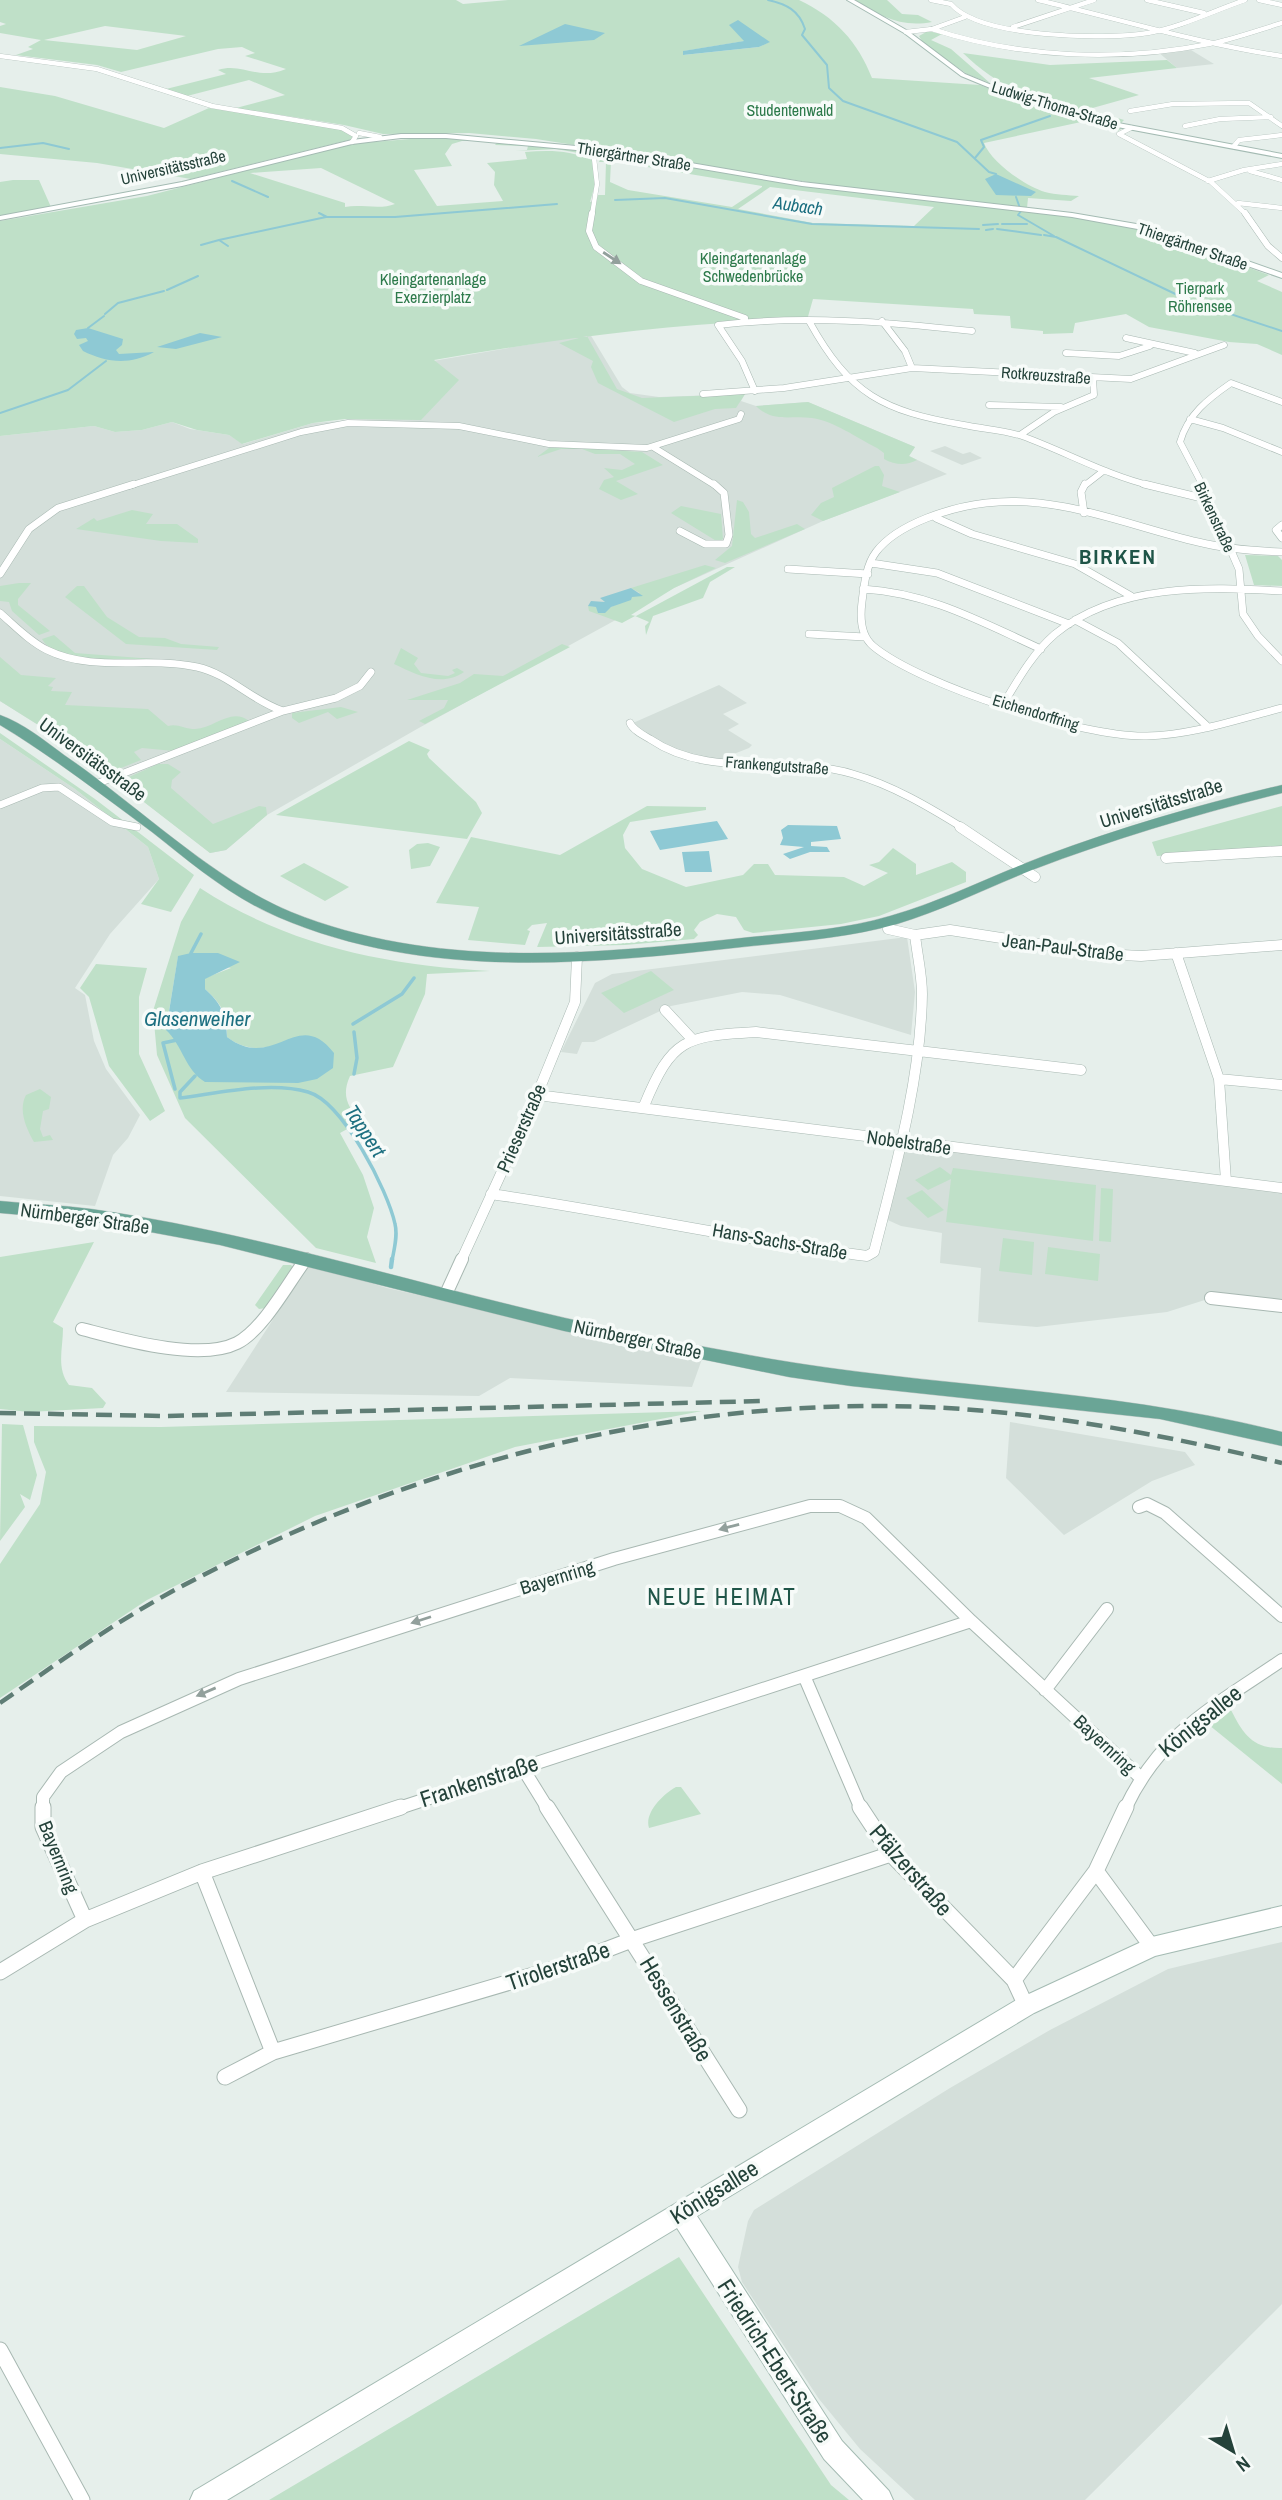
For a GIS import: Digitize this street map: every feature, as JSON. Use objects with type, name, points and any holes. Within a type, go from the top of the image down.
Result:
[{"type":"main road","name":"Ludwig-Thoma-Straße","points":[[850,0],[906,32],[963,75],[1053,107],[1131,128]]},
{"type":"main road","name":"Thiergärtner Straße","points":[[352,142],[362,136],[458,136],[609,151],[802,184],[1021,208],[1145,228],[1282,276]]},
{"type":"main road","name":"Universitätsstraße","points":[[0,218],[182,184],[352,142]]},
{"type":"main road","name":"Universitätsstraße","points":[[0,719],[96,783],[200,869]]},
{"type":"main road","name":"Universitätsstraße","points":[[0,730],[215,880],[279,912],[330,933],[374,945],[468,956],[578,961],[745,949],[888,929],[1183,815],[1282,789]]},
{"type":"main road","name":"Universitätsstraße","points":[[578,961],[862,927],[911,915],[1029,873],[1282,800]]},
{"type":"main road","name":"Nürnberger Straße","points":[[0,1206],[107,1217],[306,1259],[562,1323],[789,1370],[844,1379],[1062,1398],[1221,1421],[1282,1439]]},
{"type":"main road","name":"Königsallee","points":[[216,2496],[1026,2006],[1152,1947],[1282,1916]]},
{"type":"main road","name":"Friedrich-Ebert-Straße","points":[[681,2213],[833,2450],[880,2500]]},
{"type":"street","points":[[931,0],[951,4],[959,0]]},
{"type":"street","points":[[1038,0],[1161,29],[1211,44],[1282,56]]},
{"type":"street","points":[[1010,28],[1094,0]]},
{"type":"street","points":[[1147,0],[1204,13]]},
{"type":"street","points":[[951,4],[953,12],[965,17],[1010,28],[1098,36],[1135,35],[1161,29],[1245,0]]},
{"type":"street","points":[[1259,0],[1282,5]]},
{"type":"street","points":[[906,32],[932,29],[965,17]]},
{"type":"street","points":[[932,29],[1000,45],[1068,52],[1154,51],[1211,44],[1282,23]]},
{"type":"street","points":[[0,56],[96,69],[212,106],[347,129],[362,136]]},
{"type":"street","points":[[1130,111],[1162,105],[1249,103],[1282,126]]},
{"type":"street","points":[[1185,126],[1220,119],[1271,117]]},
{"type":"street","points":[[1131,128],[1119,134],[1208,181],[1238,203],[1269,248],[1282,258]]},
{"type":"street","name":"Ludwig-Thoma-Straße","points":[[1131,128],[1282,156]]},
{"type":"street","points":[[347,129],[356,136],[352,142]]},
{"type":"street","points":[[1234,146],[1239,140],[1282,135]]},
{"type":"street","points":[[609,151],[594,158],[597,174],[589,231],[599,250],[621,262],[631,275],[680,297],[752,320]]},
{"type":"street","points":[[1208,181],[1244,170],[1282,164]]},
{"type":"street","points":[[1244,170],[1282,180]]},
{"type":"street","points":[[1238,203],[1282,208]]},
{"type":"street","points":[[755,391],[742,361],[716,327],[721,324],[752,320],[882,321],[972,331]]},
{"type":"street","points":[[809,321],[847,379],[869,396],[921,419],[1020,435],[1102,472],[1210,500]]},
{"type":"street","points":[[882,321],[905,351],[912,368]]},
{"type":"street","name":"Rotkreuzstraße","points":[[1126,338],[1195,353]]},
{"type":"street","name":"Rotkreuzstraße","points":[[1066,353],[1119,356],[1150,345]]},
{"type":"street","points":[[1195,353],[1224,345]]},
{"type":"street","name":"Rotkreuzstraße","points":[[703,394],[755,391],[912,368],[1131,379],[1152,374],[1195,353]]},
{"type":"street","points":[[1020,435],[1064,408],[1094,395],[1093,378]]},
{"type":"street","points":[[1282,402],[1231,383],[1209,397],[1190,419],[1223,428],[1282,452]]},
{"type":"street","points":[[989,405],[1064,408]]},
{"type":"street","points":[[0,565],[29,529],[58,508],[289,436],[348,424],[459,426],[549,444],[653,447],[739,419],[741,414]]},
{"type":"street","name":"Birkenstraße","points":[[1190,419],[1180,442],[1210,500],[1240,569],[1243,614],[1269,649],[1282,661]]},
{"type":"street","points":[[653,447],[713,483],[727,500],[729,536],[726,544],[705,544],[680,531]]},
{"type":"street","points":[[1084,513],[1079,496],[1082,488],[1102,472]]},
{"type":"street","points":[[809,634],[865,637],[861,626],[863,589],[880,547],[895,536],[936,517],[973,505],[1033,503],[1084,513],[1230,550],[1282,552]]},
{"type":"street","points":[[936,517],[983,538],[1075,564],[1131,597]]},
{"type":"street","points":[[1282,525],[1276,530],[1282,538]]},
{"type":"street","points":[[0,574],[12,552]]},
{"type":"street","points":[[871,564],[937,573],[1072,622],[1118,643],[1206,725]]},
{"type":"street","points":[[788,569],[868,574]]},
{"type":"street","points":[[1004,703],[1015,680],[1041,649],[1072,622],[1131,597],[1186,587],[1241,587],[1282,591]]},
{"type":"street","points":[[863,589],[911,594],[930,600],[1041,649]]},
{"type":"street","points":[[0,613],[30,640],[52,653],[78,659],[197,667],[225,678],[262,705],[283,711]]},
{"type":"street","name":"Eichendorffring","points":[[865,637],[873,646],[902,664],[1004,703],[1099,731],[1129,736],[1164,735],[1282,708]]},
{"type":"street","points":[[1269,649],[1282,647]]},
{"type":"street","points":[[96,783],[283,711],[319,704],[352,692],[371,672]]},
{"type":"street","name":"Frankengutstraße","points":[[630,723],[630,726],[677,755],[723,762],[829,768],[862,777],[912,800],[1029,873]]},
{"type":"street","points":[[0,805],[42,788],[60,787],[112,822],[137,827]]},
{"type":"street","points":[[1166,858],[1282,851]]},
{"type":"street","name":"Jean-Paul-Straße","points":[[888,929],[915,935],[950,930],[1102,954],[1176,953],[1282,945]]},
{"type":"street","name":"Hans-Sachs-Straße","points":[[491,1194],[615,1212],[812,1249],[867,1256],[874,1251],[902,1140],[921,1019],[922,990],[915,935]]},
{"type":"street","points":[[1176,953],[1219,1079],[1226,1181]]},
{"type":"street","name":"Prieserstraße","points":[[446,1294],[537,1095],[575,1002],[578,961]]},
{"type":"street","points":[[664,1010],[692,1039]]},
{"type":"street","points":[[644,1106],[667,1055],[692,1039],[756,1032],[1081,1070]]},
{"type":"street","points":[[1219,1079],[1282,1086]]},
{"type":"street","name":"Nobelstraße","points":[[537,1095],[644,1106],[1282,1188]]},
{"type":"street","points":[[82,1329],[152,1346],[226,1347],[243,1339],[264,1316],[306,1259]]},
{"type":"street","points":[[1211,1298],[1282,1306]]},
{"type":"street","name":"Bayernring","points":[[85,1920],[43,1827],[43,1797],[61,1772],[121,1732],[239,1679],[589,1567],[795,1509],[824,1504],[854,1511],[866,1518],[971,1621],[1140,1777]]},
{"type":"street","points":[[1139,1507],[1147,1504],[1165,1513],[1282,1616]]},
{"type":"street","points":[[1045,1690],[1107,1609]]},
{"type":"street","name":"Frankenstraße","points":[[0,1972],[85,1920],[202,1872],[805,1678],[971,1621]]},
{"type":"street","name":"Königsallee","points":[[1014,1980],[1096,1871],[1140,1777],[1161,1749],[1191,1723],[1282,1660]]},
{"type":"street","name":"Pfälzerstraße","points":[[805,1678],[863,1814],[891,1854],[1014,1980],[1026,2006]]},
{"type":"street","name":"Hessenstraße","points":[[522,1767],[634,1939],[739,2110]]},
{"type":"street","name":"Tirolerstraße","points":[[225,2077],[273,2052],[461,1999],[561,1967],[634,1939],[891,1854]]},
{"type":"street","points":[[1096,1871],[1152,1947]]},
{"type":"street","points":[[202,1872],[273,2052]]},
{"type":"street","points":[[0,2350],[82,2500]]},
{"type":"shaded area","points":[[1191,50],[1214,64],[1177,68],[1158,52]]},
{"type":"shaded area","points":[[590,334],[622,387],[630,393],[659,397],[745,394],[741,401],[756,406],[808,402],[915,447],[909,456],[947,474],[823,521],[674,588],[267,815],[226,850],[210,853],[75,748],[0,701],[0,436],[94,426],[115,432],[142,430],[172,422],[190,429],[229,435],[243,444],[313,423],[381,418],[433,361]]},
{"type":"shaded area","points":[[945,446],[982,458],[962,465],[930,451]]},
{"type":"shaded area","points":[[719,685],[747,703],[723,714],[739,724],[728,730],[752,745],[749,748],[721,759],[680,754],[635,728],[633,723]]},
{"type":"shaded area","points":[[0,739],[75,789],[148,847],[159,879],[110,934],[75,988],[85,995],[94,1041],[106,1069],[140,1115],[128,1138],[113,1155],[95,1206],[0,1196]]},
{"type":"shaded area","points":[[907,937],[915,992],[911,1035],[780,995],[742,992],[671,1006],[594,1042],[582,1042],[577,1054],[561,1052],[595,983],[612,974]]},
{"type":"shaded area","points":[[904,1143],[1282,1190],[1282,1307],[1211,1298],[1167,1312],[1037,1327],[978,1322],[981,1268],[940,1263],[942,1233],[901,1226],[881,1217]]},
{"type":"shaded area","points":[[309,1264],[387,1288],[702,1359],[692,1387],[510,1378],[479,1396],[226,1392]]},
{"type":"shaded area","points":[[1010,1422],[1185,1452],[1195,1465],[1152,1481],[1064,1535],[1006,1478]]},
{"type":"shaded area","points":[[1282,1942],[1282,2304],[1085,2500],[915,2500],[860,2449],[819,2399],[742,2282],[738,2267],[748,2221],[754,2210],[950,2088],[1050,2030],[1168,1969]]},
{"type":"green space","name":"Studentenwald","points":[[0,0],[456,0],[463,4],[508,0],[799,0],[824,14],[844,32],[860,53],[872,78],[980,85],[1042,110],[1045,108],[1123,128],[1116,132],[1081,122],[984,143],[1001,165],[1028,184],[1049,193],[1079,196],[1071,201],[1028,198],[1027,208],[833,186],[536,139],[469,133],[383,134],[236,108],[285,95],[249,80],[187,96],[166,89],[226,74],[218,70],[227,68],[267,73],[286,69],[245,56],[255,53],[242,47],[218,49],[121,72],[97,65],[16,55],[33,49],[28,47],[41,40],[0,33],[0,26],[6,24],[0,22]],"holes":[[[730,24],[769,42],[759,47],[683,55],[684,51],[745,41]],[[105,26],[186,36],[137,50],[44,40]]]},
{"type":"green space","points":[[855,0],[887,0],[902,14],[918,15],[932,22],[901,22],[873,11]]},
{"type":"green space","points":[[928,31],[942,34],[931,40],[951,49],[990,83],[967,74],[923,43],[919,36]]},
{"type":"green space","points":[[963,53],[1050,65],[1167,60],[1177,68],[1089,78],[1139,95],[1089,109],[1124,120],[1121,123],[1057,106],[1017,91],[998,81]]},
{"type":"green space","points":[[0,87],[55,96],[164,128],[209,108],[336,128],[354,136],[353,139],[191,179],[97,163],[0,154]]},
{"type":"green space","points":[[434,137],[492,140],[452,144],[445,154],[452,166],[414,170],[437,206],[503,201],[494,185],[495,172],[487,163],[527,159],[525,152],[534,151],[567,153],[592,160],[595,185],[590,202],[596,201],[598,195],[605,195],[606,162],[599,162],[601,157],[556,149],[515,151],[527,150],[528,146],[495,145],[499,140],[613,152],[771,180],[1072,216],[1145,230],[1269,275],[1257,281],[1282,292],[1282,355],[1257,344],[1229,342],[1149,327],[1126,314],[1075,323],[1073,333],[1043,334],[1043,331],[1011,328],[1010,316],[974,314],[973,309],[813,299],[807,320],[620,332],[434,360],[459,380],[421,420],[345,419],[313,423],[242,444],[229,435],[197,430],[172,422],[142,430],[115,432],[94,426],[0,436],[0,221],[147,196],[349,144]],"holes":[[[611,161],[762,186],[762,187],[732,207],[628,190],[610,182]],[[321,168],[395,204],[384,207],[345,207],[345,203],[250,173]],[[770,187],[934,207],[914,226],[813,223],[738,209]]]},
{"type":"green space","points":[[39,180],[51,207],[0,216],[0,182]]},
{"type":"green space","points":[[587,336],[617,389],[642,398],[745,394],[736,408],[715,409],[674,422],[598,383],[591,367],[593,361],[559,343]]},
{"type":"green space","points":[[808,402],[915,447],[909,456],[917,460],[905,464],[892,463],[884,459],[884,453],[877,448],[829,423],[812,418],[769,415],[756,406]]},
{"type":"green space","points":[[560,447],[642,452],[663,465],[616,481],[638,494],[621,500],[599,489],[604,480],[614,477],[604,468],[622,470],[635,464],[620,454],[595,454],[582,449],[561,449],[537,457],[549,448]]},
{"type":"green space","points":[[879,466],[884,475],[882,486],[900,492],[823,521],[811,515],[821,503],[834,497],[832,488]]},
{"type":"green space","points":[[737,500],[743,502],[749,512],[751,534],[755,538],[797,524],[805,529],[725,563],[715,560],[732,546]]},
{"type":"green space","points":[[681,506],[721,514],[723,539],[718,542],[671,513]]},
{"type":"green space","points":[[132,510],[153,514],[146,524],[177,524],[198,539],[198,543],[161,541],[76,529],[94,518],[97,521]]},
{"type":"green space","points":[[1245,555],[1278,556],[1282,560],[1282,586],[1254,585]]},
{"type":"green space","points":[[705,565],[716,568],[674,588],[631,615],[636,616],[727,567],[735,567],[710,582],[703,598],[653,616],[646,635],[645,626],[649,622],[635,616],[622,623],[589,611],[588,606],[597,607],[601,612],[640,593],[631,588]]},
{"type":"green space","points":[[31,583],[18,599],[18,605],[50,631],[39,635],[12,611],[9,602],[0,601],[0,586]]},
{"type":"green space","points":[[77,586],[84,586],[107,617],[139,637],[165,638],[181,644],[219,647],[217,650],[126,644],[65,597]]},
{"type":"green space","points":[[54,635],[75,653],[167,660],[80,657],[50,647],[42,639]]},
{"type":"green space","points":[[562,644],[570,647],[425,724],[419,721],[444,708],[448,700],[407,700],[460,683],[474,674],[503,676]]},
{"type":"green space","points":[[401,648],[418,658],[414,664],[421,673],[448,676],[455,673],[452,670],[457,668],[464,672],[447,679],[420,675],[394,664]]},
{"type":"green space","points":[[0,657],[21,675],[56,678],[48,686],[53,687],[51,691],[72,692],[65,705],[148,709],[168,726],[191,729],[236,716],[249,721],[174,751],[142,748],[134,752],[141,760],[111,772],[88,750],[75,748],[0,701]]},
{"type":"green space","points":[[341,707],[358,712],[337,719],[328,712],[299,723],[292,718],[292,713]]},
{"type":"green space","points":[[0,733],[95,799],[194,875],[171,912],[141,904],[159,879],[148,847],[75,789],[0,739]]},
{"type":"green space","points":[[409,741],[430,750],[427,754],[429,758],[476,802],[482,813],[467,839],[276,815]]},
{"type":"green space","points":[[158,764],[168,764],[181,772],[172,780],[171,788],[213,824],[259,806],[266,807],[267,815],[226,850],[210,853],[118,782]]},
{"type":"green space","points":[[647,806],[706,807],[706,810],[630,822],[623,835],[625,848],[642,869],[686,887],[743,875],[754,864],[768,864],[775,875],[844,877],[864,886],[888,873],[869,865],[879,862],[893,848],[916,864],[916,875],[952,862],[966,872],[966,882],[879,916],[841,924],[753,933],[744,930],[736,917],[717,914],[700,922],[694,930],[698,935],[694,939],[625,945],[537,947],[547,923],[532,925],[527,930],[530,931],[525,945],[468,940],[479,907],[436,903],[471,837],[560,855]]},
{"type":"green space","points":[[1282,806],[1282,847],[1157,856],[1152,842]]},
{"type":"green space","points":[[428,843],[440,847],[430,866],[411,869],[409,850],[417,844]]},
{"type":"green space","points":[[304,863],[349,887],[325,901],[280,876]]},
{"type":"green space","points":[[200,888],[268,925],[339,949],[413,964],[490,971],[427,974],[425,994],[393,1067],[350,1076],[347,1083],[347,1100],[360,1122],[340,1133],[363,1175],[374,1208],[367,1237],[376,1263],[316,1248],[185,1118],[157,1055],[153,1011],[181,922]],"holes":[[[178,957],[231,968],[205,978],[205,989],[216,1000],[225,1016],[227,1037],[251,1048],[279,1044],[298,1083],[261,1081],[181,1050],[177,1040],[166,1029]]]},
{"type":"green space","points":[[96,964],[147,968],[139,997],[139,1054],[165,1111],[150,1121],[109,1066],[89,997],[80,988]]},
{"type":"green space","points":[[651,971],[674,990],[624,1013],[601,993]]},
{"type":"green space","points":[[40,1089],[51,1097],[49,1109],[43,1111],[40,1129],[43,1137],[50,1135],[53,1140],[34,1142],[26,1125],[23,1107],[26,1095]]},
{"type":"green space","points":[[940,1167],[951,1175],[953,1168],[1096,1185],[1093,1241],[946,1222],[951,1179],[928,1190],[915,1180]]},
{"type":"green space","points":[[1101,1188],[1113,1189],[1111,1242],[1099,1241]]},
{"type":"green space","points":[[922,1190],[944,1210],[928,1218],[906,1198]]},
{"type":"green space","points":[[1003,1238],[1034,1242],[1032,1275],[999,1271]]},
{"type":"green space","points":[[94,1242],[53,1322],[63,1328],[61,1365],[65,1379],[69,1385],[92,1388],[106,1403],[103,1408],[29,1412],[0,1409],[0,1257]]},
{"type":"green space","points":[[1048,1247],[1100,1254],[1098,1281],[1045,1274]]},
{"type":"green space","points":[[283,1265],[291,1265],[295,1269],[266,1308],[259,1309],[255,1305]]},
{"type":"green space","points":[[702,1411],[515,1447],[315,1516],[147,1600],[0,1698],[0,1564],[40,1504],[46,1472],[34,1442],[34,1426],[161,1427]]},
{"type":"green space","points":[[2,1424],[23,1425],[37,1475],[30,1500],[20,1494],[25,1507],[0,1541]]},
{"type":"green space","points":[[1231,1710],[1245,1733],[1256,1743],[1282,1748],[1282,1784],[1209,1725]]},
{"type":"green space","points":[[676,1787],[681,1787],[701,1814],[649,1828],[652,1810],[660,1799]]},
{"type":"green space","points":[[679,2257],[831,2485],[849,2500],[269,2500]]},
{"type":"water","points":[[738,20],[770,42],[759,47],[683,55],[683,51],[744,41],[729,25]]},
{"type":"water","points":[[565,24],[605,33],[594,40],[519,46]]},
{"type":"water","points":[[996,174],[1036,192],[1031,196],[996,195],[985,179]]},
{"type":"water","points":[[88,328],[123,339],[122,345],[116,350],[119,354],[154,352],[126,361],[91,355],[79,345],[88,341],[86,338],[77,339],[74,334],[76,330]]},
{"type":"water","points":[[200,333],[222,337],[176,349],[157,347]]},
{"type":"water","points":[[631,588],[643,596],[632,597],[631,600],[611,607],[605,613],[598,613],[596,607],[588,606],[591,601],[605,602],[600,598]]},
{"type":"water","points":[[717,821],[728,839],[660,850],[650,831]]},
{"type":"water","points":[[788,825],[837,826],[841,839],[811,842],[811,846],[827,847],[830,852],[810,852],[790,859],[783,854],[804,847],[780,845],[783,838],[781,830]]},
{"type":"water","points":[[709,851],[712,872],[685,872],[682,852]]},
{"type":"water","name":"Glasenweiher","points":[[218,953],[240,962],[205,979],[205,989],[222,1010],[227,1037],[244,1046],[259,1048],[308,1035],[321,1040],[334,1053],[333,1068],[317,1079],[298,1083],[205,1082],[198,1077],[166,1030],[178,956]]},
{"type":"waterway","points":[[768,0],[786,6],[799,17],[805,29],[802,35],[827,65],[829,88],[843,101],[957,142],[989,172],[996,174]]},
{"type":"waterway","points":[[975,158],[984,147],[981,140],[1050,116]]},
{"type":"waterway","name":"Aubach","points":[[0,148],[43,143],[69,149]]},
{"type":"waterway","name":"Aubach","points":[[232,181],[268,197]]},
{"type":"waterway","points":[[1016,197],[1021,211],[1018,215],[1054,236]]},
{"type":"waterway","name":"Aubach","points":[[615,200],[665,198],[812,224],[979,229]]},
{"type":"waterway","name":"Aubach","points":[[319,213],[327,217],[395,217],[557,204]]},
{"type":"waterway","points":[[219,240],[326,217]]},
{"type":"waterway","points":[[983,225],[998,224]]},
{"type":"waterway","points":[[1002,224],[1027,224]]},
{"type":"waterway","name":"Aubach","points":[[986,230],[993,229]]},
{"type":"waterway","name":"Aubach","points":[[997,229],[1041,235]]},
{"type":"waterway","name":"Aubach","points":[[1044,235],[1056,237],[1188,300],[1282,331]]},
{"type":"waterway","points":[[201,245],[219,240]]},
{"type":"waterway","points":[[219,240],[228,246]]},
{"type":"waterway","points":[[167,290],[198,276]]},
{"type":"waterway","points":[[105,314],[118,303],[164,291]]},
{"type":"waterway","points":[[88,328],[104,316]]},
{"type":"waterway","points":[[0,413],[68,390],[106,361]]},
{"type":"waterway","points":[[191,953],[201,934]]},
{"type":"waterway","points":[[353,1024],[402,994],[414,978]]},
{"type":"waterway","points":[[354,1032],[357,1058],[354,1074]]},
{"type":"waterway","name":"Tappert","points":[[175,1089],[163,1043],[177,1040]]},
{"type":"waterway","name":"Tappert","points":[[195,1076],[180,1092],[180,1098],[244,1089],[277,1088],[308,1092],[322,1099],[349,1129],[362,1149],[391,1209],[396,1233],[392,1261]]},
{"type":"waterway","name":"Tappert","points":[[391,1267],[392,1259]]},
{"type":"railway","points":[[0,1413],[165,1416],[762,1401]]},
{"type":"railway","points":[[0,1703],[84,1645],[171,1592],[261,1547],[354,1507],[449,1474],[547,1446],[645,1426],[745,1412],[846,1406],[947,1408],[1116,1428],[1282,1463]]},
{"type":"district","name":"BIRKEN","points":[[1118,557]]},
{"type":"district","name":"NEUE HEIMAT","points":[[722,1597]]},
{"type":"park label","name":"Kleingartenanlage Schwedenbrücke","points":[[753,267]]},
{"type":"park label","name":"Kleingartenanlage Exerzierplatz","points":[[433,288]]},
{"type":"park label","name":"Tierpark Röhrensee","points":[[1200,297]]}]
